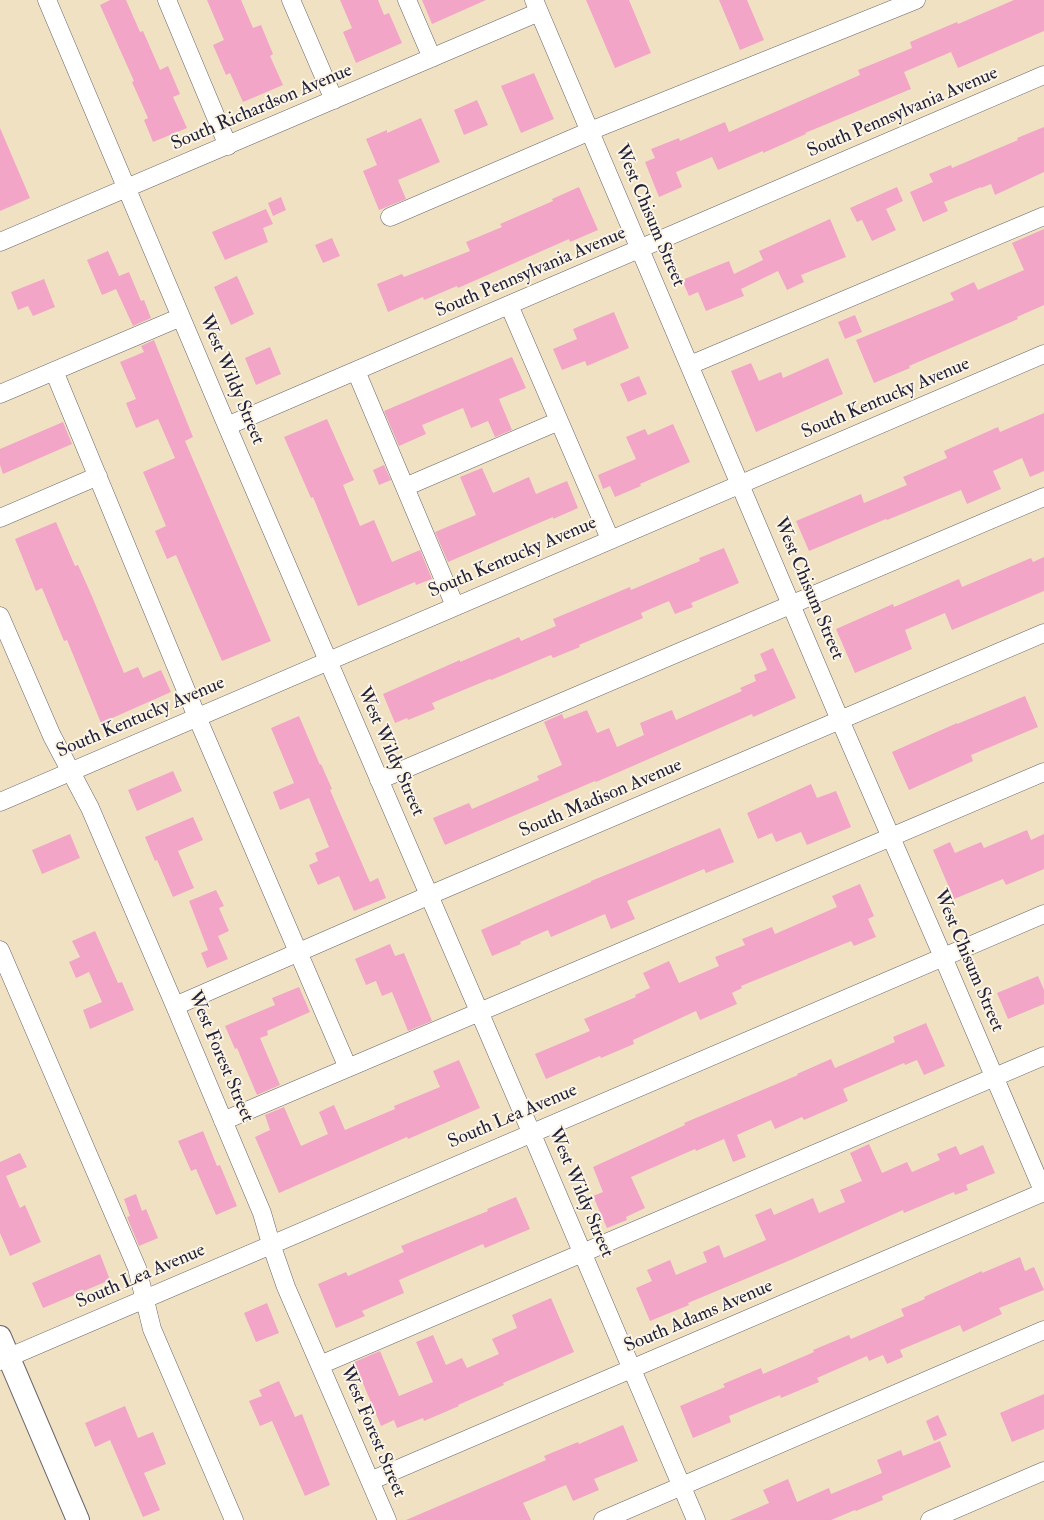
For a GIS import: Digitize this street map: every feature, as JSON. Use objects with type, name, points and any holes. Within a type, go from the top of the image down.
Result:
[{"type":"main road","points":[[0,1337],[4,1359],[78,1520]]},
{"type":"street","name":"West Wildy Street","points":[[47,0],[227,426],[430,895],[696,1520]]},
{"type":"street","points":[[167,0],[228,146]]},
{"type":"street","points":[[291,0],[334,100]]},
{"type":"street","points":[[408,0],[432,58]]},
{"type":"street","points":[[390,217],[590,131],[916,0]]},
{"type":"street","name":"South Richardson Avenue","points":[[0,242],[432,58],[537,6]]},
{"type":"street","name":"West Chisum Street","points":[[537,6],[840,720],[1044,1192]]},
{"type":"street","name":"South Pennsylvania Avenue","points":[[227,426],[1044,75]]},
{"type":"street","points":[[690,365],[1044,216]]},
{"type":"street","points":[[510,305],[610,539]]},
{"type":"street","points":[[0,394],[181,318]]},
{"type":"street","name":"South Kentucky Avenue","points":[[0,802],[1044,354]]},
{"type":"street","points":[[54,371],[197,717],[348,1068]]},
{"type":"street","points":[[356,371],[455,606]]},
{"type":"street","points":[[405,488],[559,421]]},
{"type":"street","points":[[0,518],[98,476]]},
{"type":"street","points":[[379,780],[1044,497]]},
{"type":"street","name":"West Forest Street","points":[[0,616],[52,736],[90,808],[175,1006],[262,1213],[286,1287],[387,1520]]},
{"type":"street","name":"South Madison Avenue","points":[[175,1006],[1044,633]]},
{"type":"street","points":[[224,1122],[1044,772]]},
{"type":"street","name":"South Lea Avenue","points":[[4,1359],[1044,914]]},
{"type":"street","points":[[0,950],[137,1268],[152,1329],[234,1520]]},
{"type":"street","points":[[320,1365],[1044,1056]]},
{"type":"street","name":"South Adams Avenue","points":[[370,1482],[1044,1192]]},
{"type":"street","points":[[603,1520],[1044,1330]]},
{"type":"street","points":[[930,1520],[1044,1471]]},
{"type":"building","points":[[110,0],[126,0],[140,32],[143,31],[160,70],[168,66],[180,94],[173,97],[187,128],[153,142],[144,120],[148,118],[132,82],[134,81],[100,5]]},
{"type":"building","points":[[207,0],[241,0],[253,28],[261,25],[273,54],[270,56],[283,85],[243,102],[230,73],[226,75],[213,45],[224,40]]},
{"type":"building","points":[[340,0],[378,0],[384,15],[389,13],[402,43],[356,63],[343,32],[352,28]]},
{"type":"building","points":[[422,0],[486,0],[432,24]]},
{"type":"building","points":[[586,0],[629,0],[651,53],[615,68]]},
{"type":"building","points":[[719,0],[747,0],[764,40],[740,50]]},
{"type":"building","points":[[1014,0],[1044,0],[1044,31],[958,68],[951,52],[904,72],[911,89],[805,133],[763,153],[763,151],[718,170],[712,157],[676,172],[682,187],[659,197],[645,162],[655,158],[651,149],[679,138],[680,141],[725,122],[729,132],[860,75],[858,70],[912,48],[910,42]]},
{"type":"building","points":[[534,73],[554,119],[521,133],[501,86]]},
{"type":"building","points":[[477,100],[488,125],[464,135],[454,110]]},
{"type":"building","points":[[421,118],[440,162],[398,180],[406,199],[379,210],[363,171],[377,165],[366,139],[387,130],[387,133]]},
{"type":"building","points":[[1044,127],[1044,172],[995,195],[991,184],[944,202],[948,211],[923,222],[910,192],[933,182],[929,174],[951,165],[952,168]]},
{"type":"building","points":[[0,128],[30,198],[0,211]]},
{"type":"building","points":[[579,187],[598,230],[570,242],[569,239],[458,288],[457,286],[424,300],[423,297],[388,312],[377,284],[402,274],[404,277],[470,251],[466,242],[502,227],[500,224],[553,201],[552,199]]},
{"type":"building","points":[[897,187],[903,201],[886,209],[896,230],[872,241],[862,220],[857,222],[850,208]]},
{"type":"building","points":[[281,197],[286,210],[273,216],[268,203]]},
{"type":"building","points":[[266,209],[273,224],[263,228],[268,242],[225,260],[212,232]]},
{"type":"building","points":[[830,219],[846,257],[801,275],[804,282],[787,290],[778,271],[741,289],[744,296],[706,311],[698,292],[689,296],[682,280],[729,261],[734,274],[763,260],[759,251]]},
{"type":"building","points":[[1044,229],[1044,305],[1017,317],[1018,319],[874,383],[856,340],[954,300],[950,293],[974,282],[978,290],[1024,270],[1012,243]]},
{"type":"building","points":[[332,238],[340,256],[323,263],[315,245]]},
{"type":"building","points":[[108,251],[119,276],[129,272],[141,301],[144,300],[151,318],[133,326],[116,289],[102,295],[87,260]]},
{"type":"building","points":[[237,276],[254,314],[231,325],[214,287]]},
{"type":"building","points":[[44,279],[55,307],[33,316],[28,306],[18,310],[11,292]]},
{"type":"building","points":[[614,312],[629,348],[587,366],[585,361],[562,370],[553,349],[577,339],[573,329]]},
{"type":"building","points":[[855,315],[862,332],[845,339],[838,322]]},
{"type":"building","points":[[154,340],[193,437],[185,441],[271,641],[222,661],[176,555],[167,559],[155,531],[166,526],[143,472],[175,458],[158,419],[136,428],[126,403],[136,399],[120,362],[144,352],[141,346]]},
{"type":"building","points":[[270,347],[281,374],[256,385],[245,358]]},
{"type":"building","points":[[512,357],[526,388],[499,399],[512,430],[495,437],[488,421],[471,428],[463,408],[422,425],[426,434],[399,446],[384,411]]},
{"type":"building","points":[[828,358],[843,394],[756,432],[731,371],[751,363],[759,381],[781,372],[783,378]]},
{"type":"building","points":[[639,376],[647,394],[628,402],[620,384]]},
{"type":"building","points":[[1044,413],[1044,471],[1030,477],[1022,458],[993,471],[1001,489],[967,504],[961,490],[809,551],[796,521],[861,494],[864,503],[907,485],[903,477],[947,458],[944,451],[998,427],[1000,432]]},
{"type":"building","points":[[327,419],[354,480],[343,485],[360,526],[374,520],[392,562],[420,550],[432,579],[416,585],[415,582],[358,606],[313,497],[311,498],[284,437]]},
{"type":"building","points":[[63,422],[72,444],[3,474],[0,465],[0,449]]},
{"type":"building","points":[[673,424],[690,462],[615,497],[610,486],[603,489],[598,475],[636,459],[626,437],[645,429],[648,435]]},
{"type":"building","points":[[384,465],[391,480],[379,485],[373,470]]},
{"type":"building","points":[[482,468],[493,493],[529,477],[536,494],[567,481],[578,508],[448,562],[435,532],[476,515],[460,477]]},
{"type":"building","points":[[56,522],[75,566],[78,565],[124,673],[138,667],[143,678],[161,670],[171,692],[101,723],[67,640],[64,641],[42,588],[36,591],[15,539]]},
{"type":"building","points":[[724,548],[739,583],[691,603],[693,607],[675,614],[669,601],[641,613],[643,618],[579,645],[580,647],[553,658],[551,655],[490,679],[432,703],[435,709],[395,723],[383,694],[460,660],[460,662],[519,637],[521,641],[556,626],[553,619],[630,587],[631,590],[700,561],[699,558]]},
{"type":"building","points":[[1044,557],[1044,591],[952,630],[945,613],[905,630],[912,649],[855,673],[836,629],[893,604],[894,607],[959,579],[962,587],[1031,558],[1033,562]]},
{"type":"building","points":[[773,648],[796,698],[753,717],[752,714],[445,845],[433,818],[469,803],[472,809],[539,780],[537,776],[562,765],[544,722],[562,714],[564,719],[587,710],[597,733],[609,728],[617,747],[644,735],[640,723],[672,710],[676,720],[742,691],[740,688],[756,681],[754,675],[767,670],[760,654]]},
{"type":"building","points":[[1025,696],[1038,727],[971,755],[973,761],[909,790],[892,752],[957,723]]},
{"type":"building","points":[[299,716],[332,789],[330,790],[370,882],[378,878],[386,898],[354,911],[339,876],[318,885],[309,865],[318,861],[315,853],[329,847],[309,798],[280,810],[273,792],[294,783],[271,728]]},
{"type":"building","points":[[173,771],[182,791],[137,811],[128,790]]},
{"type":"building","points":[[811,784],[817,798],[836,791],[851,827],[807,845],[801,832],[776,842],[772,833],[758,839],[747,813]]},
{"type":"building","points":[[193,817],[203,840],[178,851],[194,888],[173,897],[145,837]]},
{"type":"building","points":[[720,828],[734,862],[706,873],[704,869],[627,901],[635,919],[611,929],[605,914],[551,937],[548,930],[492,956],[481,930],[591,881]]},
{"type":"building","points":[[1027,830],[1031,840],[1044,834],[1044,869],[1006,885],[1003,879],[954,899],[933,850],[950,842],[955,853],[981,842],[984,848]]},
{"type":"building","points":[[70,834],[80,858],[42,874],[32,850]]},
{"type":"building","points":[[860,884],[874,916],[868,919],[876,937],[854,946],[851,941],[741,986],[742,988],[732,993],[737,1004],[700,1020],[696,1011],[633,1040],[634,1044],[546,1079],[535,1054],[590,1031],[584,1019],[636,997],[635,995],[650,988],[643,973],[669,961],[679,983],[719,966],[715,957],[745,945],[742,939],[772,927],[775,934],[837,907],[832,896]]},
{"type":"building","points":[[216,890],[224,906],[219,908],[229,931],[218,936],[228,959],[207,968],[201,953],[208,950],[189,901]]},
{"type":"building","points":[[95,931],[118,983],[122,982],[134,1010],[90,1029],[83,1010],[102,1002],[89,972],[76,978],[69,962],[80,957],[72,941]]},
{"type":"building","points":[[390,944],[395,956],[404,953],[432,1021],[408,1031],[392,992],[382,996],[376,981],[366,985],[355,959]]},
{"type":"building","points":[[1038,976],[1044,990],[1044,1004],[1008,1019],[997,993]]},
{"type":"building","points":[[299,987],[310,1012],[267,1031],[268,1035],[260,1038],[280,1085],[257,1095],[237,1048],[235,1049],[225,1026],[275,1005],[272,998]]},
{"type":"building","points":[[926,1023],[945,1066],[924,1075],[917,1060],[905,1065],[904,1063],[843,1089],[848,1101],[804,1120],[802,1117],[775,1129],[771,1120],[737,1135],[746,1157],[733,1162],[724,1139],[696,1151],[695,1149],[631,1177],[645,1208],[626,1217],[627,1220],[607,1228],[593,1196],[603,1192],[593,1167],[685,1125],[684,1123],[831,1059],[835,1068],[895,1042],[893,1037]]},
{"type":"building","points":[[459,1060],[480,1108],[408,1139],[407,1137],[279,1193],[255,1137],[270,1130],[265,1115],[284,1107],[301,1146],[328,1134],[319,1112],[334,1105],[345,1130],[395,1109],[394,1106],[440,1087],[433,1071]]},
{"type":"building","points":[[203,1131],[217,1166],[220,1165],[237,1206],[216,1215],[196,1169],[191,1171],[178,1141]]},
{"type":"building","points":[[869,1144],[882,1173],[907,1162],[912,1172],[940,1160],[937,1154],[956,1146],[960,1155],[983,1145],[995,1173],[966,1185],[968,1190],[955,1195],[954,1192],[904,1213],[903,1210],[650,1321],[636,1288],[652,1281],[647,1270],[670,1260],[676,1275],[707,1262],[703,1252],[719,1245],[724,1258],[766,1240],[755,1215],[771,1208],[774,1215],[813,1198],[819,1213],[845,1202],[840,1190],[862,1181],[850,1153]]},
{"type":"building","points":[[20,1153],[27,1167],[6,1176],[20,1208],[25,1205],[41,1242],[10,1256],[0,1233],[0,1162]]},
{"type":"building","points":[[136,1194],[142,1211],[146,1209],[158,1238],[139,1246],[127,1217],[130,1216],[124,1199]]},
{"type":"building","points":[[516,1197],[530,1229],[485,1248],[483,1244],[399,1280],[404,1293],[362,1311],[365,1316],[336,1328],[318,1284],[346,1272],[348,1276],[404,1252],[401,1246],[488,1211],[487,1209]]},
{"type":"building","points":[[100,1254],[110,1280],[43,1308],[32,1283]]},
{"type":"building","points":[[1020,1257],[1025,1271],[1034,1267],[1044,1290],[999,1308],[1002,1314],[963,1332],[960,1325],[900,1350],[903,1357],[887,1364],[883,1355],[869,1361],[867,1356],[817,1378],[819,1382],[781,1398],[780,1395],[729,1416],[731,1422],[693,1438],[680,1406],[725,1387],[723,1384],[761,1368],[763,1374],[849,1335],[851,1339],[904,1316],[901,1309],[925,1299],[924,1297],[982,1271],[982,1273]]},
{"type":"building","points":[[551,1298],[574,1352],[503,1383],[504,1385],[424,1421],[423,1418],[397,1428],[394,1420],[381,1426],[362,1381],[360,1382],[352,1363],[380,1351],[399,1396],[433,1382],[416,1342],[433,1335],[446,1365],[462,1358],[467,1368],[499,1354],[492,1339],[517,1328],[512,1315]]},
{"type":"building","points":[[267,1303],[279,1333],[256,1342],[244,1313]]},
{"type":"building","points":[[279,1381],[295,1417],[302,1414],[330,1485],[305,1496],[272,1421],[260,1426],[249,1401],[262,1396],[259,1390]]},
{"type":"building","points":[[1044,1394],[1044,1429],[1012,1442],[1000,1413]]},
{"type":"building","points":[[125,1406],[138,1438],[153,1432],[166,1464],[144,1473],[160,1510],[143,1517],[110,1440],[95,1447],[85,1423]]},
{"type":"building","points":[[938,1415],[947,1435],[934,1441],[926,1421]]},
{"type":"building","points":[[623,1425],[638,1461],[594,1479],[599,1490],[573,1501],[566,1485],[523,1503],[531,1520],[406,1520],[546,1460],[544,1456],[578,1442],[579,1444]]},
{"type":"building","points":[[940,1441],[951,1467],[882,1496],[883,1500],[856,1511],[831,1520],[730,1520],[769,1503],[763,1490],[788,1479],[797,1502],[829,1488],[831,1494],[882,1473],[877,1460],[901,1450],[903,1456]]}]
